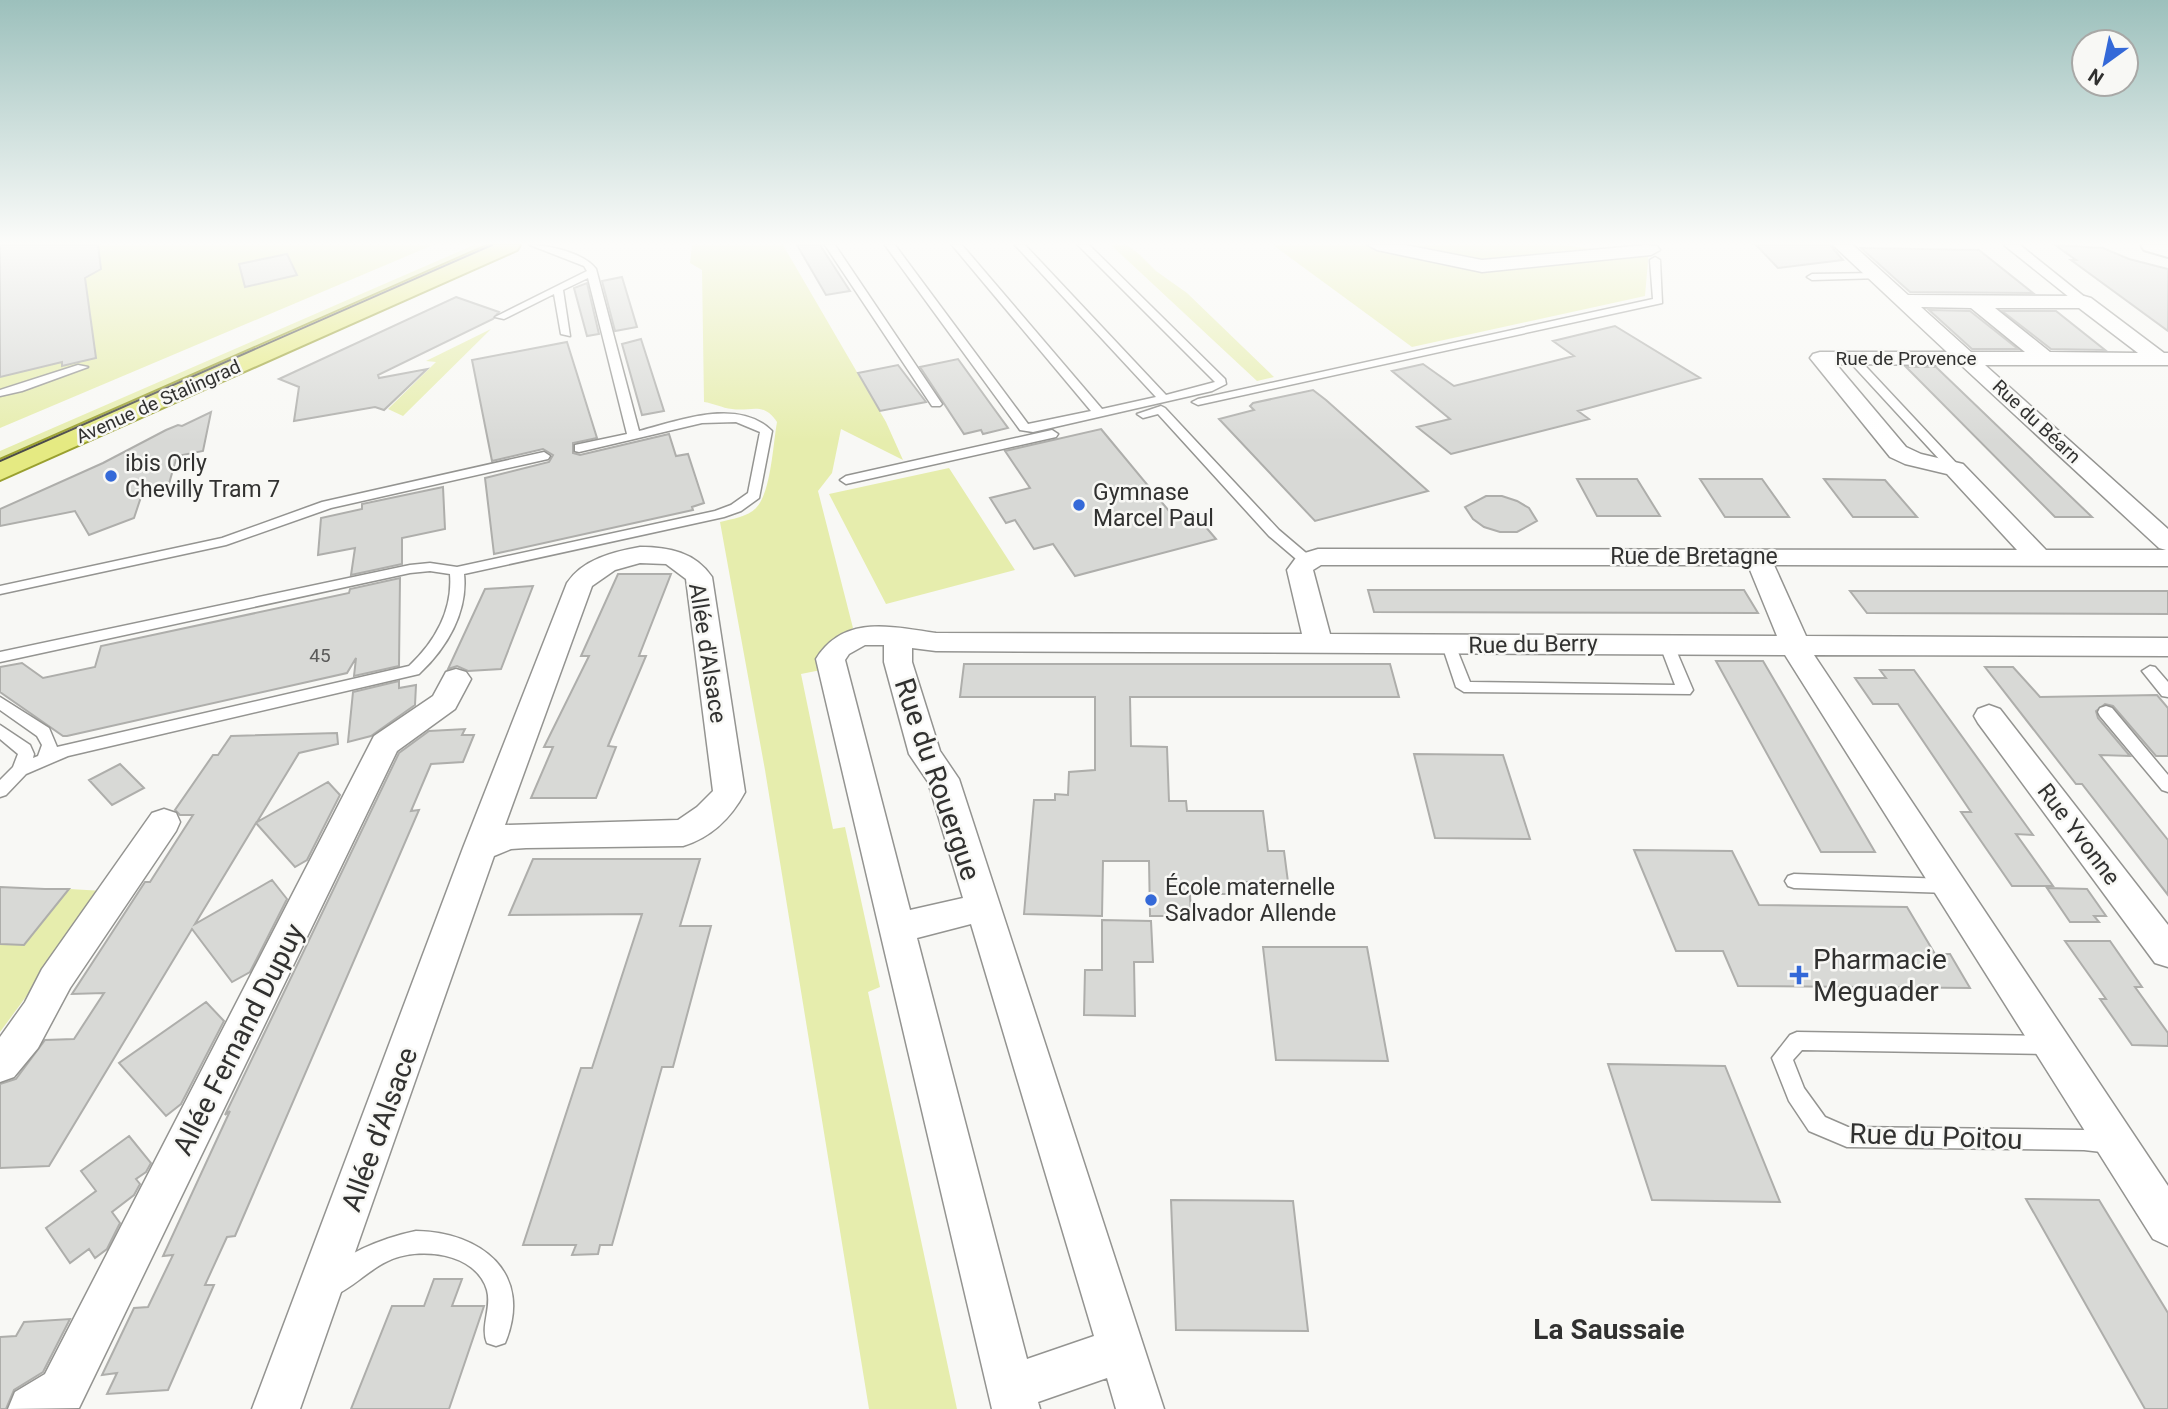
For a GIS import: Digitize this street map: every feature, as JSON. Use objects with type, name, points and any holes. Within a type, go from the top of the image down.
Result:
[{"type":"main road","points":[[0,446],[313,311]]},
{"type":"main road","name":"Avenue de Stalingrad","points":[[0,471],[361,311]]},
{"type":"street","name":"Rue du Béarn","points":[[1915,311],[2168,543]]},
{"type":"street","points":[[1987,311],[2044,358]]},
{"type":"street","points":[[2096,311],[2165,361]]},
{"type":"street","name":"Rue de Provence","points":[[1955,470],[1913,459],[1898,452],[1820,358],[2165,361]]},
{"type":"street","points":[[1955,470],[2038,557]]},
{"type":"street","name":"Allée d'Alsace","points":[[276,1409],[480,848],[580,583],[588,573],[633,556],[662,555],[679,559],[691,566],[699,577],[729,792],[720,807],[701,824],[683,833],[526,835],[507,837],[480,848]]},
{"type":"street","points":[[1758,556],[1801,658],[2168,1224]]},
{"type":"street","name":"Rue de Bretagne","points":[[1307,561],[1318,557],[2168,558]]},
{"type":"street","points":[[1307,561],[1300,570],[1318,642]]},
{"type":"street","points":[[898,638],[870,635],[852,638],[836,648],[830,659],[1013,1398],[1122,1350]]},
{"type":"street","name":"Rue du Berry","points":[[898,638],[936,642],[2168,647]]},
{"type":"street","name":"Rue du Rouergue","points":[[898,638],[898,662],[925,754],[943,779],[1140,1409]]},
{"type":"street","name":"Allée Fernand Dupuy","points":[[32,1409],[62,1391],[385,744],[445,702],[456,679]]},
{"type":"street","name":"Rue Yvonne","points":[[1989,716],[2168,952]]},
{"type":"street","points":[[0,1064],[11,1054],[47,1001],[55,980],[164,822]]},
{"type":"street","points":[[897,928],[983,907]]},
{"type":"lane","points":[[500,317],[512,311]]},
{"type":"lane","points":[[562,311],[566,334]]},
{"type":"lane","points":[[602,311],[634,436]]},
{"type":"lane","points":[[874,311],[936,404]]},
{"type":"lane","points":[[938,311],[1024,427],[1033,428],[1099,413],[1163,405],[1212,388],[1221,381],[1150,311]]},
{"type":"lane","points":[[1013,311],[1099,413]]},
{"type":"lane","points":[[1079,311],[1274,533],[1307,561]]},
{"type":"lane","points":[[846,480],[1163,405],[1612,311]]},
{"type":"lane","points":[[1852,358],[1955,470]]},
{"type":"lane","points":[[0,395],[82,367]]},
{"type":"lane","points":[[0,657],[410,569],[429,567],[457,571],[719,514],[736,508],[754,495],[766,432],[760,426],[741,419],[716,419],[579,448]]},
{"type":"lane","points":[[0,590],[226,541],[327,505],[544,456]]},
{"type":"lane","points":[[0,790],[20,770],[45,758],[107,741],[414,670],[431,652],[449,620],[458,594],[457,571]]},
{"type":"lane","points":[[1448,645],[1464,687],[1685,690],[1666,643]]},
{"type":"lane","points":[[2150,671],[2168,692]]},
{"type":"lane","points":[[0,702],[43,732],[50,745],[45,758]]},
{"type":"lane","points":[[2106,712],[2168,786]]},
{"type":"lane","points":[[0,731],[24,749],[26,754],[20,770]]},
{"type":"lane","points":[[1794,881],[1950,886]]},
{"type":"lane","name":"Rue du Poitou","points":[[2052,1045],[1797,1041],[1782,1058],[1796,1094],[1817,1124],[1847,1137],[2084,1140],[2116,1143]]},
{"type":"lane","points":[[320,1294],[368,1258],[393,1247],[421,1242],[457,1246],[482,1262],[498,1278],[502,1300],[501,1319],[496,1334]]},
{"type":"green space","points":[[0,311],[277,311],[0,428]]},
{"type":"green space","points":[[323,311],[351,311],[0,466],[0,451]]},
{"type":"green space","points":[[703,311],[821,311],[886,422],[903,460],[841,429],[832,473],[818,491],[853,628],[830,646],[821,670],[801,674],[833,829],[845,827],[880,987],[868,992],[957,1409],[869,1409],[765,770],[720,522],[749,514],[761,501],[771,468],[777,422],[762,409],[739,410],[704,402]]},
{"type":"green space","points":[[1182,311],[1205,311],[1274,377],[1257,381]]},
{"type":"green space","points":[[1363,311],[1578,311],[1412,347]]},
{"type":"green space","points":[[491,329],[403,416],[388,409],[436,362],[426,361]]},
{"type":"green space","points":[[949,468],[1015,570],[886,604],[829,494]]},
{"type":"green space","points":[[69,889],[104,891],[0,1032],[0,944],[24,945]]},
{"type":"building","points":[[0,311],[90,311],[96,358],[62,366],[62,362],[0,377]]},
{"type":"building","points":[[426,311],[499,312],[493,319],[378,375],[379,378],[427,369],[384,410],[375,407],[294,421],[299,387],[279,379]]},
{"type":"building","points":[[580,311],[594,311],[599,334],[587,336]]},
{"type":"building","points":[[610,311],[632,311],[637,327],[615,331]]},
{"type":"building","points":[[1930,311],[1970,311],[2018,349],[1972,349]]},
{"type":"building","points":[[2002,311],[2056,311],[2105,350],[2051,349]]},
{"type":"building","points":[[2140,311],[2168,311],[2168,331]]},
{"type":"building","points":[[1615,326],[1700,378],[1578,411],[1589,419],[1451,454],[1417,427],[1450,419],[1392,371],[1423,364],[1454,386],[1574,356],[1553,341]]},
{"type":"building","points":[[641,339],[664,411],[642,415],[622,344]]},
{"type":"building","points":[[567,342],[597,438],[573,443],[573,453],[580,455],[669,434],[676,456],[688,454],[704,503],[692,507],[693,510],[494,554],[485,478],[549,462],[553,455],[543,449],[492,461],[472,360]]},
{"type":"building","points":[[958,359],[1008,428],[983,434],[981,430],[964,434],[920,367]]},
{"type":"building","points":[[898,365],[926,402],[880,411],[858,373]]},
{"type":"building","points":[[1906,367],[1936,367],[2092,517],[2055,517]]},
{"type":"building","points":[[1313,390],[1428,491],[1315,521],[1219,419],[1254,410],[1250,406],[1253,403]]},
{"type":"building","name":"ibis Orly Chevilly Tram 7","points":[[211,412],[203,451],[177,456],[168,487],[143,491],[134,518],[89,535],[75,511],[0,526],[0,509],[103,463],[166,430],[182,426]]},
{"type":"building","name":"Gymnase Marcel Paul","points":[[1101,429],[1174,517],[1193,512],[1216,539],[1075,576],[1053,544],[1034,549],[1015,520],[1006,523],[990,498],[1030,488],[1005,451]]},
{"type":"building","points":[[1577,479],[1637,479],[1660,516],[1597,516]]},
{"type":"building","points":[[1700,479],[1762,479],[1789,517],[1725,517]]},
{"type":"building","points":[[1824,479],[1885,480],[1917,517],[1853,517]]},
{"type":"building","points":[[443,487],[445,529],[402,538],[402,564],[351,575],[355,548],[318,555],[321,518],[362,509],[362,504]]},
{"type":"building","points":[[1486,496],[1502,496],[1517,501],[1529,508],[1537,521],[1517,532],[1500,532],[1484,527],[1473,519],[1465,507]]},
{"type":"building","points":[[618,574],[671,574],[639,656],[646,656],[608,746],[616,747],[596,798],[531,798],[553,747],[544,747],[589,656],[581,656]]},
{"type":"building","points":[[400,578],[399,666],[354,676],[356,658],[347,673],[67,736],[63,736],[0,692],[0,667],[22,663],[43,678],[95,667],[101,646],[349,593],[350,589]]},
{"type":"building","points":[[533,586],[501,669],[468,671],[457,666],[448,669],[485,589]]},
{"type":"building","points":[[1368,590],[1744,590],[1758,613],[1374,612]]},
{"type":"building","points":[[1850,591],[2168,591],[2168,614],[1867,613]]},
{"type":"building","points":[[1716,661],[1763,661],[1875,852],[1821,852]]},
{"type":"building","points":[[964,664],[1390,664],[1399,697],[1130,697],[1131,746],[1167,747],[1169,801],[1186,801],[1187,811],[1263,811],[1268,851],[1284,851],[1288,882],[1230,882],[1231,894],[1190,894],[1191,916],[1150,916],[1149,861],[1103,861],[1102,916],[1024,914],[1034,800],[1055,800],[1055,794],[1068,795],[1069,772],[1095,770],[1095,697],[960,697]]},
{"type":"building","points":[[1985,667],[2013,667],[2040,697],[2157,695],[2168,708],[2168,756],[2156,756],[2113,706],[2105,704],[2096,711],[2098,718],[2130,756],[2100,755],[2168,840],[2168,895],[2082,784],[2076,784]]},
{"type":"building","points":[[1880,670],[1914,670],[2033,835],[2016,834],[2053,886],[2012,886],[1961,812],[1971,812],[1898,704],[1873,704],[1855,678],[1886,678]]},
{"type":"building","points":[[399,681],[399,688],[416,685],[415,705],[371,736],[348,742],[353,692]]},
{"type":"building","points":[[465,729],[462,735],[474,735],[463,762],[431,764],[411,811],[419,810],[235,1236],[227,1237],[205,1285],[214,1285],[168,1390],[107,1394],[117,1373],[102,1375],[134,1308],[148,1307],[173,1255],[163,1256],[230,1111],[225,1115],[399,753],[429,731]]},
{"type":"building","points":[[337,733],[338,744],[299,753],[257,822],[328,782],[340,795],[307,860],[295,867],[256,823],[195,924],[272,880],[287,899],[250,972],[232,982],[192,929],[49,1166],[0,1168],[0,1084],[16,1079],[45,1040],[74,1039],[104,993],[72,994],[145,882],[150,882],[193,815],[180,815],[175,810],[213,755],[218,755],[231,736]]},
{"type":"building","points":[[1414,754],[1503,755],[1530,839],[1435,838]]},
{"type":"building","points":[[120,764],[144,788],[112,805],[89,780]]},
{"type":"building","points":[[1634,850],[1732,851],[1759,905],[1907,907],[1935,954],[1950,954],[1970,988],[1738,986],[1723,951],[1676,951]]},
{"type":"building","points":[[533,859],[700,859],[680,926],[711,926],[673,1067],[662,1067],[612,1245],[600,1245],[598,1254],[572,1255],[576,1245],[523,1245],[581,1068],[592,1068],[642,914],[509,915]]},
{"type":"building","points":[[0,887],[69,889],[24,945],[0,944]]},
{"type":"building","points":[[2047,888],[2087,889],[2106,916],[2094,916],[2099,922],[2070,922]]},
{"type":"building","points":[[1102,920],[1151,921],[1153,962],[1134,962],[1135,1016],[1084,1015],[1085,970],[1102,970]]},
{"type":"building","points":[[2065,941],[2110,941],[2142,987],[2135,987],[2168,1033],[2168,1046],[2132,1045],[2100,999],[2106,999]]},
{"type":"building","points":[[1263,947],[1367,947],[1388,1061],[1276,1060]]},
{"type":"building","points":[[206,1002],[224,1021],[181,1104],[166,1116],[119,1063]]},
{"type":"building","points":[[1608,1064],[1725,1066],[1780,1202],[1652,1200]]},
{"type":"building","points":[[129,1136],[151,1163],[146,1172],[136,1179],[140,1184],[134,1195],[112,1212],[120,1223],[107,1249],[95,1258],[89,1249],[70,1263],[46,1228],[96,1191],[81,1171]]},
{"type":"building","points":[[2026,1199],[2099,1200],[2168,1313],[2168,1409],[2145,1409]]},
{"type":"building","points":[[1171,1200],[1293,1201],[1308,1331],[1176,1330]]},
{"type":"building","points":[[434,1279],[462,1279],[452,1306],[484,1306],[449,1409],[351,1409],[392,1306],[424,1306]]},
{"type":"building","points":[[70,1319],[43,1372],[14,1390],[6,1409],[0,1409],[0,1337],[16,1336],[24,1322]]},
{"type":"tram line","points":[[0,461],[342,311]]},
{"type":"place","name":"ibis Orly Chevilly Tram 7","points":[[111,476]]},
{"type":"place","name":"Gymnase Marcel Paul","points":[[1079,505]]},
{"type":"place","name":"École maternelle Salvador Allende","points":[[1151,900]]},
{"type":"place","name":"Pharmacie Meguader","points":[[1799,975]]},
{"type":"district","name":"La Saussaie","points":[[1609,1329]]}]
